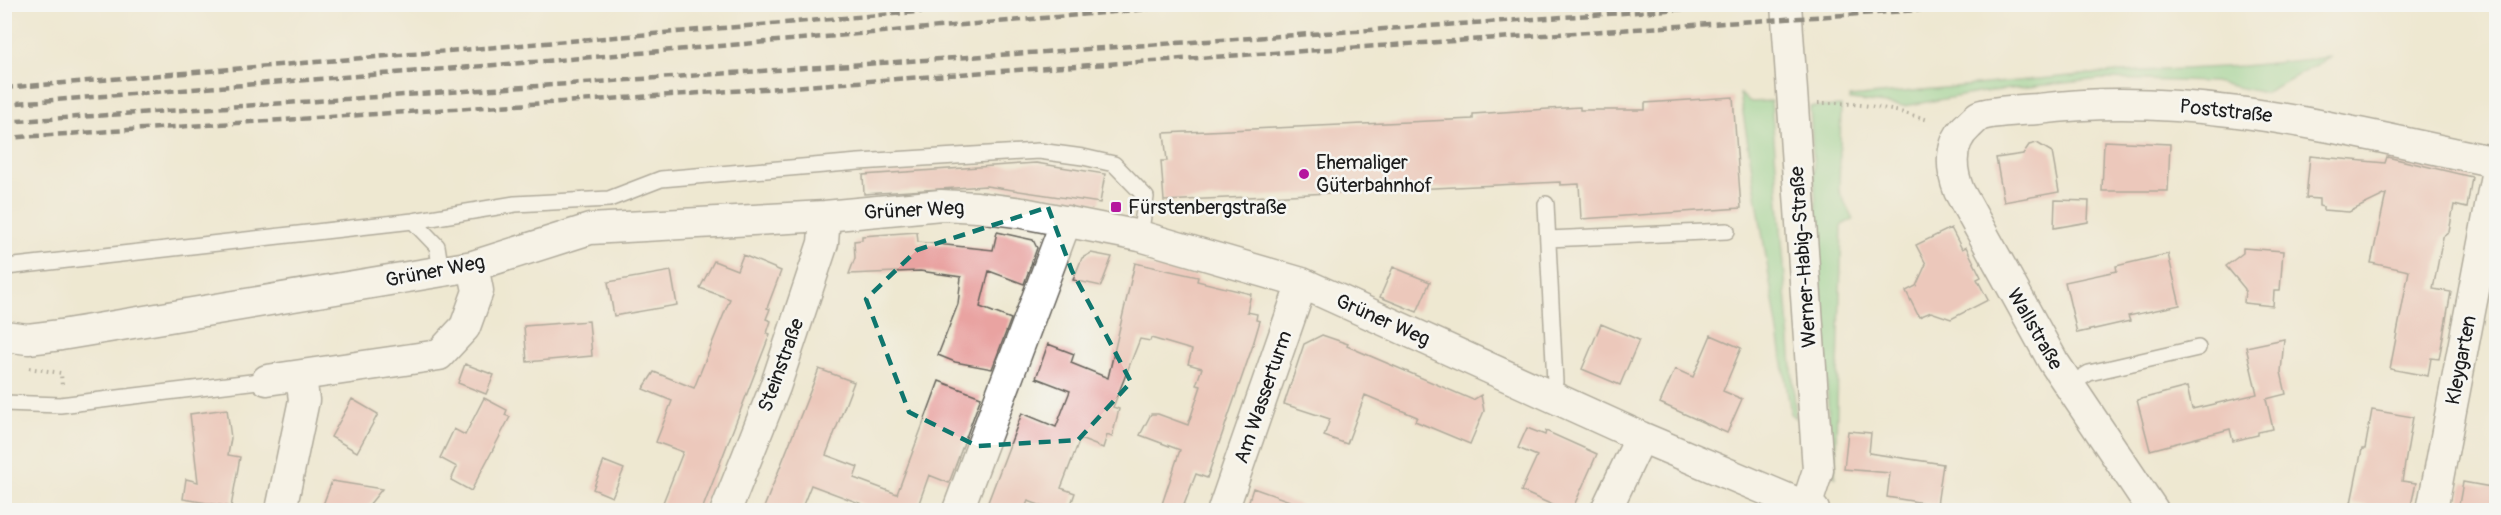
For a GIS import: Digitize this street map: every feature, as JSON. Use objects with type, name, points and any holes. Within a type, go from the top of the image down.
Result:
[{"type":"street","name":"Werner-Habig-Straße","points":[[1786,4],[1818,470],[1810,509]]},
{"type":"street","name":"Poststraße","points":[[1959,133],[1979,116],[2085,103],[2199,106],[2279,117],[2496,162]]},
{"type":"street","name":"Wallstraße","points":[[1959,133],[1952,161],[1959,191],[2022,309],[2068,385],[2153,510]]},
{"type":"street","name":"Kleygarten","points":[[2432,510],[2496,175]]},
{"type":"street","name":"Grüner Weg","points":[[4,336],[28,339],[61,335],[473,266],[590,229],[825,216],[941,205],[977,207],[1066,221],[1140,236],[1302,283],[1641,437],[1810,509]]},
{"type":"street","name":"Steinstraße","points":[[726,510],[775,387],[823,243],[825,216]]},
{"type":"street","points":[[958,510],[1066,221]]},
{"type":"street","points":[[267,380],[439,355],[465,327],[478,291],[473,266]]},
{"type":"street","name":"Am Wasserturm","points":[[1223,510],[1302,283]]},
{"type":"street","points":[[282,510],[304,400],[301,376]]},
{"type":"street","points":[[1606,510],[1641,437]]},
{"type":"lane","points":[[6,267],[413,221],[515,204],[609,199],[662,178],[859,162],[1039,151],[1114,164],[1146,197],[1140,236]]},
{"type":"lane","points":[[1546,204],[1555,382],[1550,395]]},
{"type":"lane","points":[[413,221],[437,246],[441,271]]},
{"type":"lane","points":[[1548,239],[1726,231]]},
{"type":"lane","points":[[2068,385],[2089,373],[2198,348]]},
{"type":"lane","points":[[4,403],[60,405],[267,380]]},
{"type":"path","points":[[1809,104],[1844,102],[1889,108],[1928,120]]},
{"type":"path","points":[[22,367],[61,373],[62,384]]},
{"type":"highlighted area","points":[[1048,207],[1072,271],[1131,382],[1078,440],[977,446],[909,412],[866,299],[917,250]]},
{"type":"green space","points":[[2331,57],[2265,93],[2213,82],[2101,79],[1984,92],[1904,106],[1850,100],[1850,97],[2102,73],[2243,66]]},
{"type":"green space","points":[[1740,94],[1751,102],[1771,101],[1796,418],[1791,414]]},
{"type":"green space","points":[[1841,106],[1839,191],[1853,219],[1842,225],[1835,478],[1832,470],[1810,107]]},
{"type":"building","points":[[1733,97],[1741,208],[1581,219],[1579,184],[1560,185],[1560,182],[1164,201],[1161,161],[1167,161],[1164,133],[1473,119],[1473,114],[1580,107],[1580,110],[1645,110],[1645,103]]},
{"type":"building","points":[[2104,141],[2170,144],[2168,191],[2102,191]]},
{"type":"building","points":[[2037,143],[2052,152],[2059,192],[2004,202],[1996,158],[2023,154],[2029,145]]},
{"type":"building","points":[[2310,156],[2385,163],[2387,157],[2472,177],[2467,208],[2454,205],[2449,232],[2443,237],[2433,289],[2451,292],[2439,359],[2431,358],[2428,376],[2390,369],[2409,271],[2371,263],[2386,194],[2349,212],[2323,210],[2323,207],[2319,206],[2319,199],[2306,198]]},
{"type":"building","points":[[1036,163],[1105,174],[1100,203],[986,186],[864,194],[863,175]]},
{"type":"building","points":[[2055,200],[2089,201],[2088,222],[2054,228]]},
{"type":"building","points":[[1951,228],[1962,249],[1966,247],[1981,277],[1977,279],[1988,300],[1951,319],[1931,312],[1919,317],[1906,291],[1916,286],[1926,264],[1916,245]]},
{"type":"building","points":[[917,232],[918,242],[993,250],[997,232],[1033,240],[1037,248],[1024,284],[989,271],[980,307],[1011,319],[992,369],[955,362],[938,355],[958,304],[961,277],[920,271],[849,274],[855,258],[854,241],[862,240],[862,236]]},
{"type":"building","points":[[2243,248],[2283,251],[2280,291],[2274,291],[2273,306],[2244,303],[2245,289],[2226,266],[2243,253]]},
{"type":"building","points":[[1091,253],[1112,257],[1101,286],[1073,280],[1082,258]]},
{"type":"building","points":[[2168,254],[2180,305],[2128,316],[2130,321],[2077,333],[2065,282],[2117,271],[2116,266]]},
{"type":"building","points":[[743,255],[781,271],[767,308],[770,309],[766,319],[771,321],[767,333],[770,334],[702,510],[660,510],[683,452],[656,442],[672,401],[643,389],[654,372],[694,388],[730,299],[700,288],[714,261],[737,270]]},
{"type":"building","points":[[1135,263],[1198,277],[1197,281],[1251,294],[1247,312],[1257,314],[1256,320],[1260,321],[1207,478],[1196,474],[1182,510],[1160,510],[1180,450],[1140,435],[1151,414],[1158,414],[1188,425],[1201,386],[1196,385],[1202,368],[1188,364],[1192,350],[1151,338],[1150,341],[1140,339],[1113,407],[1119,409],[1112,437],[1107,435],[1103,448],[1080,439],[1061,488],[1075,493],[1069,510],[1053,510],[1028,501],[1024,510],[985,510],[1022,413],[1056,427],[1070,391],[1036,378],[1048,344],[1074,354],[1071,363],[1108,378]]},
{"type":"building","points":[[1393,267],[1430,282],[1417,312],[1380,297]]},
{"type":"building","points":[[671,271],[677,305],[614,316],[608,282]]},
{"type":"building","points":[[589,321],[592,356],[527,362],[524,326]]},
{"type":"building","points":[[1601,324],[1639,340],[1620,385],[1582,369]]},
{"type":"building","points":[[1322,335],[1348,344],[1347,346],[1473,400],[1481,395],[1484,411],[1470,444],[1415,421],[1417,417],[1365,395],[1347,444],[1324,436],[1330,419],[1284,404],[1304,344]]},
{"type":"building","points":[[1711,335],[1741,348],[1723,391],[1742,399],[1727,433],[1660,403],[1675,369],[1693,377]]},
{"type":"building","points":[[2284,339],[2281,372],[2286,394],[2266,399],[2273,429],[2233,441],[2230,429],[2150,450],[2137,400],[2187,387],[2192,409],[2257,394],[2246,347]]},
{"type":"building","points":[[465,364],[494,375],[486,394],[458,383]]},
{"type":"building","points":[[819,369],[854,382],[826,455],[858,467],[854,478],[897,494],[939,381],[981,397],[949,483],[929,475],[919,503],[935,510],[868,510],[870,507],[811,485],[801,510],[763,510]]},
{"type":"building","points":[[484,398],[507,410],[505,415],[510,417],[471,491],[451,480],[457,467],[440,458],[454,429],[465,435]]},
{"type":"building","points":[[352,399],[378,414],[357,452],[331,437]]},
{"type":"building","points":[[227,409],[231,438],[228,455],[240,457],[231,507],[183,499],[186,479],[198,482],[190,414]]},
{"type":"building","points":[[2372,410],[2413,417],[2402,481],[2416,483],[2410,510],[2390,510],[2351,503]]},
{"type":"building","points":[[1527,428],[1545,435],[1546,431],[1597,454],[1572,510],[1564,510],[1521,491],[1537,456],[1518,448]]},
{"type":"building","points":[[1848,431],[1871,433],[1869,453],[1943,464],[1937,505],[1887,497],[1890,473],[1844,469]]},
{"type":"building","points":[[604,461],[624,469],[612,497],[593,489]]},
{"type":"building","points":[[332,481],[382,489],[365,510],[321,510]]},
{"type":"building","points":[[2463,482],[2496,488],[2496,510],[2458,510]]},
{"type":"building","points":[[1253,488],[1309,508],[1308,510],[1246,510]]},
{"type":"railway","points":[[4,88],[1012,4]]},
{"type":"railway","points":[[4,104],[546,61],[1206,4]]},
{"type":"railway","points":[[4,122],[1756,4]]},
{"type":"railway","points":[[4,138],[2010,4]]},
{"type":"place","name":"Ehemaliger Güterbahnhof","points":[[1304,174]]},
{"type":"place","name":"Fürstenbergstraße","points":[[1116,207]]}]
